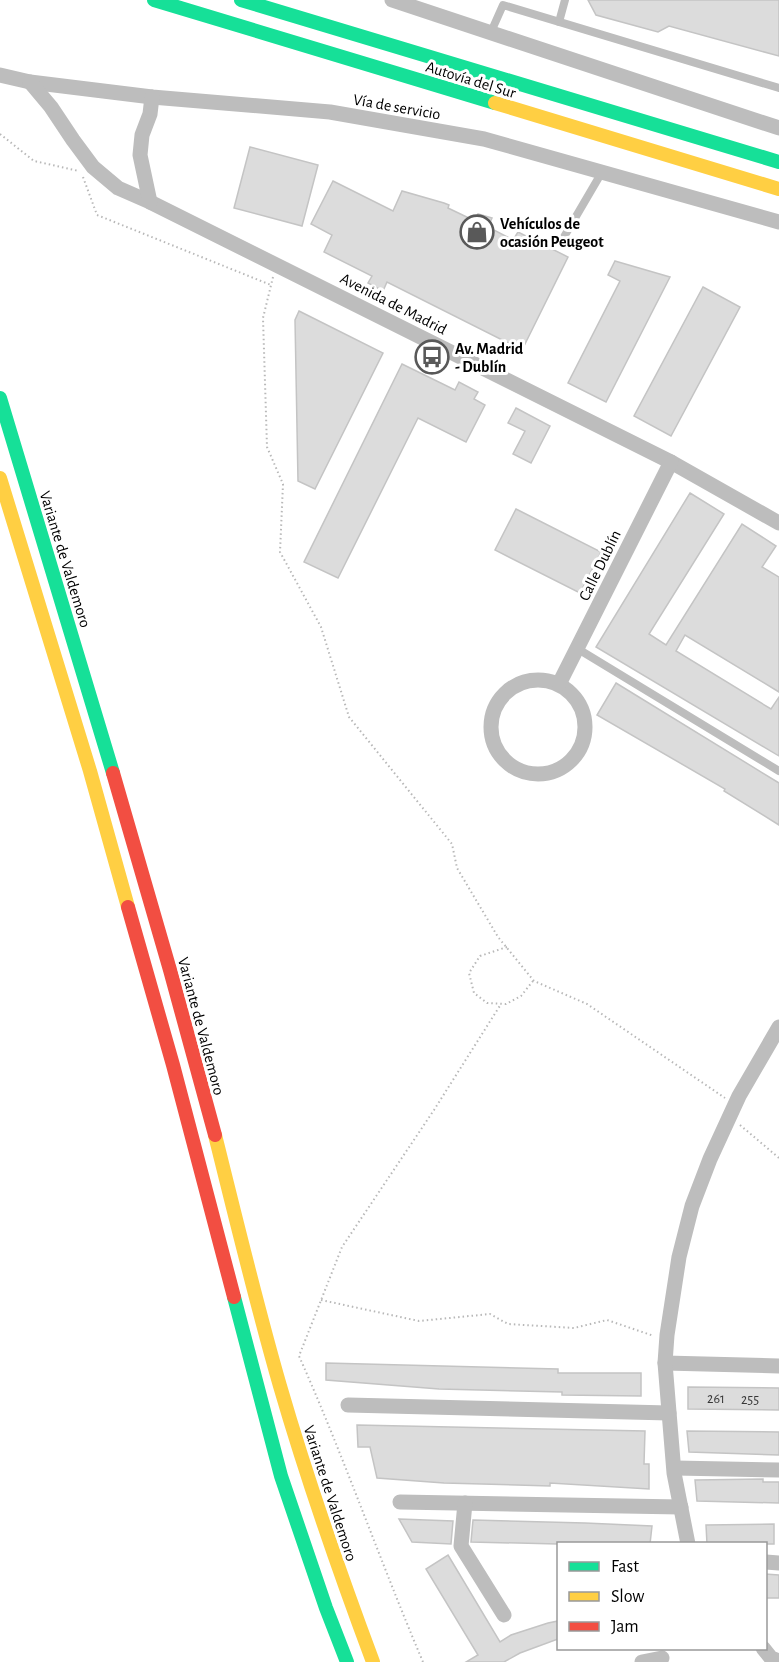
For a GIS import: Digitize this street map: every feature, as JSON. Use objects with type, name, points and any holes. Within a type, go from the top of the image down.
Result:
[{"type":"main road","name":"Autovía del Sur","points":[[154,0],[779,189]]},
{"type":"main road","name":"Autovía del Sur","points":[[241,0],[779,162]]},
{"type":"main road","name":"Variante de Valdemoro","points":[[0,398],[111,764],[188,1033],[269,1347],[304,1468],[373,1662]]},
{"type":"main road","points":[[0,478],[94,782],[173,1065],[281,1476],[347,1662]]},
{"type":"street","points":[[392,0],[779,128]]},
{"type":"street","name":"Vía de servicio","points":[[0,75],[30,82],[152,97],[330,112],[484,139],[779,222]]},
{"type":"street","name":"Avenida de Madrid","points":[[30,82],[51,107],[86,168],[118,188],[276,264],[671,462],[779,523]]},
{"type":"street","points":[[150,202],[140,155],[142,135],[150,114],[152,97]]},
{"type":"street","name":"Calle Dublín","points":[[559,684],[671,462]]},
{"type":"street","points":[[538,679],[559,684],[576,698],[585,717],[585,738],[575,758],[558,771],[537,775],[516,770],[500,757],[491,737],[491,716],[501,697],[518,684],[538,679]]},
{"type":"street","points":[[688,1542],[674,1473],[665,1363],[679,1257],[692,1206],[710,1159],[732,1110],[779,1028]]},
{"type":"street","points":[[665,1363],[779,1366]]},
{"type":"street","points":[[348,1405],[669,1413]]},
{"type":"street","points":[[675,1468],[779,1470]]},
{"type":"street","points":[[400,1502],[681,1507]]},
{"type":"street","points":[[465,1503],[461,1546],[504,1615]]},
{"type":"street","points":[[764,1650],[771,1658],[779,1661]]},
{"type":"street","points":[[642,1662],[664,1656]]},
{"type":"lane","points":[[559,22],[565,0]]},
{"type":"lane","points":[[491,32],[503,5],[779,88]]},
{"type":"lane","points":[[561,242],[602,172]]},
{"type":"lane","points":[[578,650],[779,771]]},
{"type":"path","points":[[0,134],[34,161],[86,168],[97,215],[271,285]]},
{"type":"path","points":[[276,264],[263,318],[267,447],[283,484],[280,552],[321,627],[350,717],[452,844],[457,868],[498,937],[534,981],[587,1004],[732,1110],[779,1158]]},
{"type":"path","points":[[507,947],[480,956],[469,973],[474,993],[488,1003],[506,1004],[521,996],[534,981]]},
{"type":"path","points":[[423,1662],[324,1411],[299,1356],[342,1247],[435,1110],[501,1004]]},
{"type":"path","points":[[321,1300],[419,1321],[490,1314],[508,1324],[574,1328],[607,1320],[667,1340]]},
{"type":"building","points":[[588,0],[779,0],[779,56],[669,26],[658,32],[596,15]]},
{"type":"building","points":[[250,147],[318,165],[302,226],[234,208]]},
{"type":"building","points":[[333,181],[393,211],[402,191],[449,205],[448,208],[475,221],[478,214],[492,218],[488,227],[513,240],[518,232],[568,257],[522,350],[387,282],[383,291],[368,283],[372,276],[324,252],[332,235],[311,224]]},
{"type":"building","points":[[615,261],[670,277],[606,402],[568,383],[620,281],[608,275]]},
{"type":"building","points":[[703,287],[740,307],[671,436],[634,416]]},
{"type":"building","points":[[299,311],[383,353],[315,489],[298,481],[295,320]]},
{"type":"building","points":[[402,364],[455,390],[459,382],[478,392],[474,399],[485,405],[466,442],[418,418],[338,578],[304,562]]},
{"type":"building","points":[[516,408],[550,426],[531,463],[513,454],[525,431],[508,423]]},
{"type":"building","points":[[690,493],[724,514],[649,634],[666,645],[742,524],[776,546],[762,567],[779,577],[779,692],[685,635],[676,651],[771,709],[779,697],[779,756],[596,647]]},
{"type":"building","points":[[516,509],[601,552],[580,593],[495,550]]},
{"type":"building","points":[[616,683],[779,783],[779,825],[724,791],[725,789],[597,715]]},
{"type":"building","points":[[326,1363],[558,1369],[558,1373],[641,1373],[641,1396],[439,1389],[326,1380]]},
{"type":"building","points":[[688,1387],[779,1388],[779,1410],[688,1409]]},
{"type":"building","points":[[357,1425],[645,1431],[644,1464],[649,1464],[649,1489],[550,1483],[550,1486],[444,1483],[377,1478],[370,1447],[358,1447]]},
{"type":"building","points":[[687,1431],[779,1432],[779,1455],[689,1452]]},
{"type":"building","points":[[763,1479],[763,1482],[779,1482],[779,1503],[697,1501],[695,1480]]},
{"type":"building","points":[[399,1519],[453,1521],[451,1544],[412,1542]]},
{"type":"building","points":[[473,1520],[652,1526],[650,1542],[557,1542],[557,1544],[471,1542]]},
{"type":"building","points":[[774,1524],[774,1544],[707,1542],[706,1525]]},
{"type":"building","points":[[448,1555],[500,1642],[511,1635],[557,1621],[557,1639],[520,1653],[504,1662],[466,1662],[478,1655],[426,1569]]},
{"type":"building","points":[[767,1574],[779,1575],[779,1598],[767,1598]]},
{"type":"traffic: fast","points":[[154,0],[495,103]]},
{"type":"traffic: fast","points":[[241,0],[779,162]]},
{"type":"traffic: fast","points":[[0,398],[113,773]]},
{"type":"traffic: fast","points":[[234,1297],[281,1476],[347,1662]]},
{"type":"traffic: slow","points":[[495,103],[779,189]]},
{"type":"traffic: slow","points":[[0,478],[90,771],[128,907]]},
{"type":"traffic: slow","points":[[215,1135],[290,1421],[373,1662]]},
{"type":"traffic: jam","points":[[113,773],[215,1135]]},
{"type":"traffic: jam","points":[[128,907],[173,1065],[234,1297]]},
{"type":"place","name":"Vehículos de ocasión Peugeot","points":[[477,232]]},
{"type":"place","name":"Av. Madrid - Dublín","points":[[432,357]]}]
